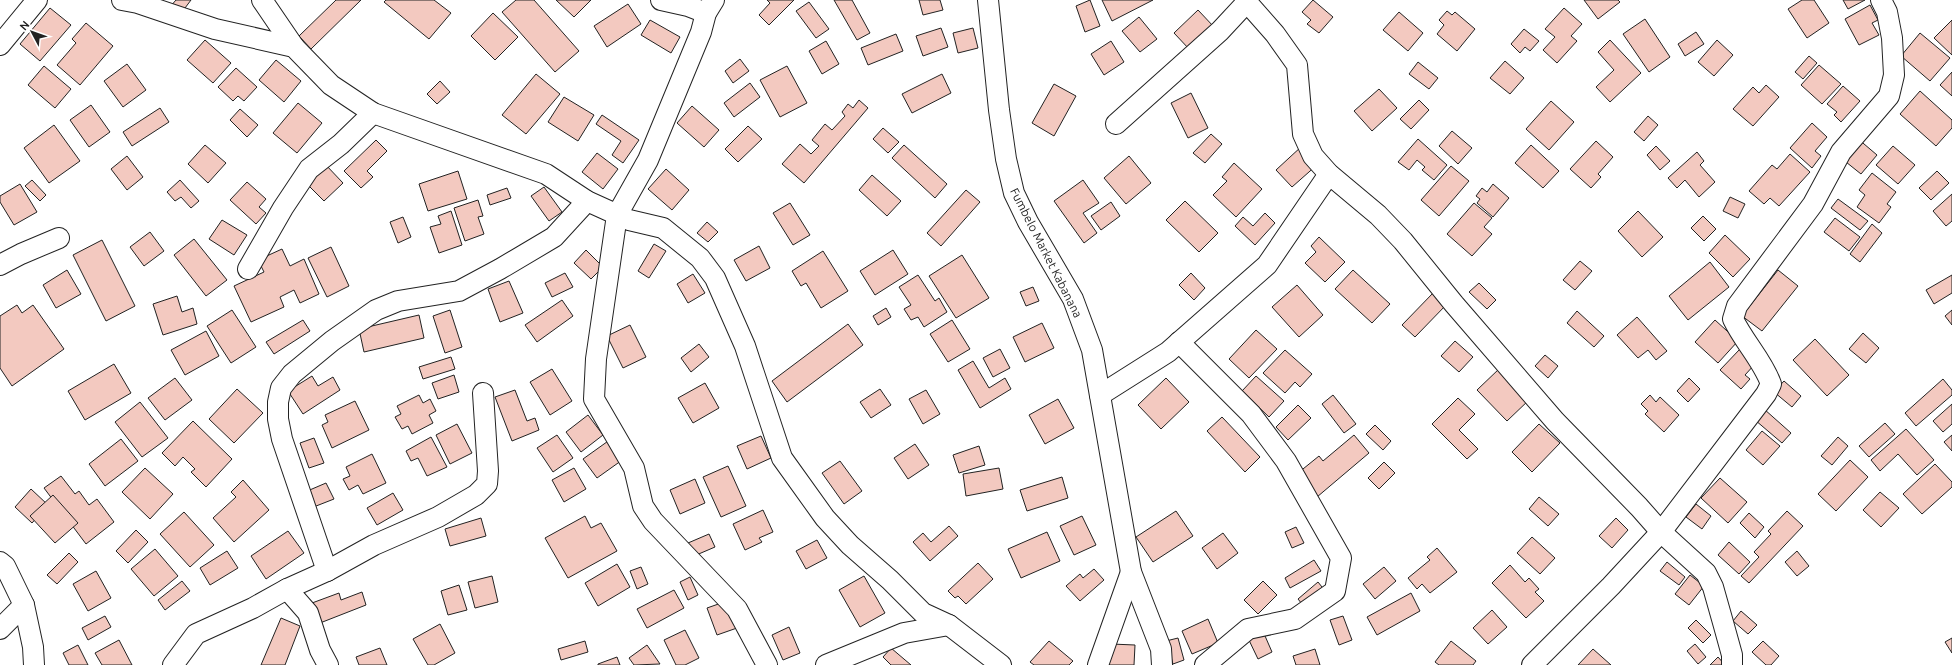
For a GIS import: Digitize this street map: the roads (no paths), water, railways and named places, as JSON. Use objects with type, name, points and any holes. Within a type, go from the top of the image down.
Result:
[{"type":"street","points":[[0,45],[37,0]]},
{"type":"street","points":[[122,0],[138,3],[215,29],[294,47]]},
{"type":"street","points":[[262,0],[294,47],[331,86],[373,113],[546,174],[587,201],[617,215],[629,220],[663,228],[700,258],[715,278],[745,346],[782,458],[825,518],[850,545],[890,580],[923,613],[949,625],[1001,665]]},
{"type":"street","points":[[661,0],[688,6],[710,7],[648,160],[617,215],[600,324],[594,400],[634,468],[643,506],[653,521],[737,609],[767,665]]},
{"type":"street","name":"Fumbelo Market Kabanana","points":[[988,0],[1000,117],[1006,159],[1014,193],[1028,222],[1072,299],[1092,350],[1131,572],[1161,649],[1162,665]]},
{"type":"street","points":[[1532,665],[1611,586],[1661,532],[1766,394],[1770,384],[1767,375],[1739,332],[1733,319],[1737,306],[1813,204],[1841,152],[1889,96],[1894,75],[1892,38],[1887,12],[1881,0]]},
{"type":"street","points":[[1116,124],[1220,31],[1246,1],[1275,34],[1297,65],[1303,134],[1313,156],[1329,174],[1378,215],[1403,241],[1454,304],[1556,421],[1661,532],[1706,573],[1713,586],[1732,655],[1732,665]]},
{"type":"street","points":[[248,269],[283,208],[309,169],[341,144],[373,113]]},
{"type":"street","points":[[1100,395],[1168,352],[1267,265],[1329,174]]},
{"type":"street","points":[[327,571],[282,438],[278,419],[278,402],[281,388],[292,374],[332,341],[376,310],[398,301],[459,291],[554,237],[587,201]]},
{"type":"street","points":[[0,265],[21,254],[59,238]]},
{"type":"street","points":[[1179,342],[1251,414],[1286,461],[1341,558],[1335,591],[1295,619],[1248,628],[1205,665]]},
{"type":"street","points":[[173,665],[196,634],[253,608],[287,589],[327,571],[374,545],[438,517],[476,495],[487,484],[487,434],[482,393]]},
{"type":"street","points":[[0,562],[5,566],[24,605],[33,647],[34,665]]},
{"type":"street","points":[[1098,665],[1131,572]]},
{"type":"street","points":[[287,589],[308,613],[320,650],[328,665]]},
{"type":"street","points":[[0,629],[24,605]]},
{"type":"street","points":[[826,665],[904,633],[949,625]]}]
